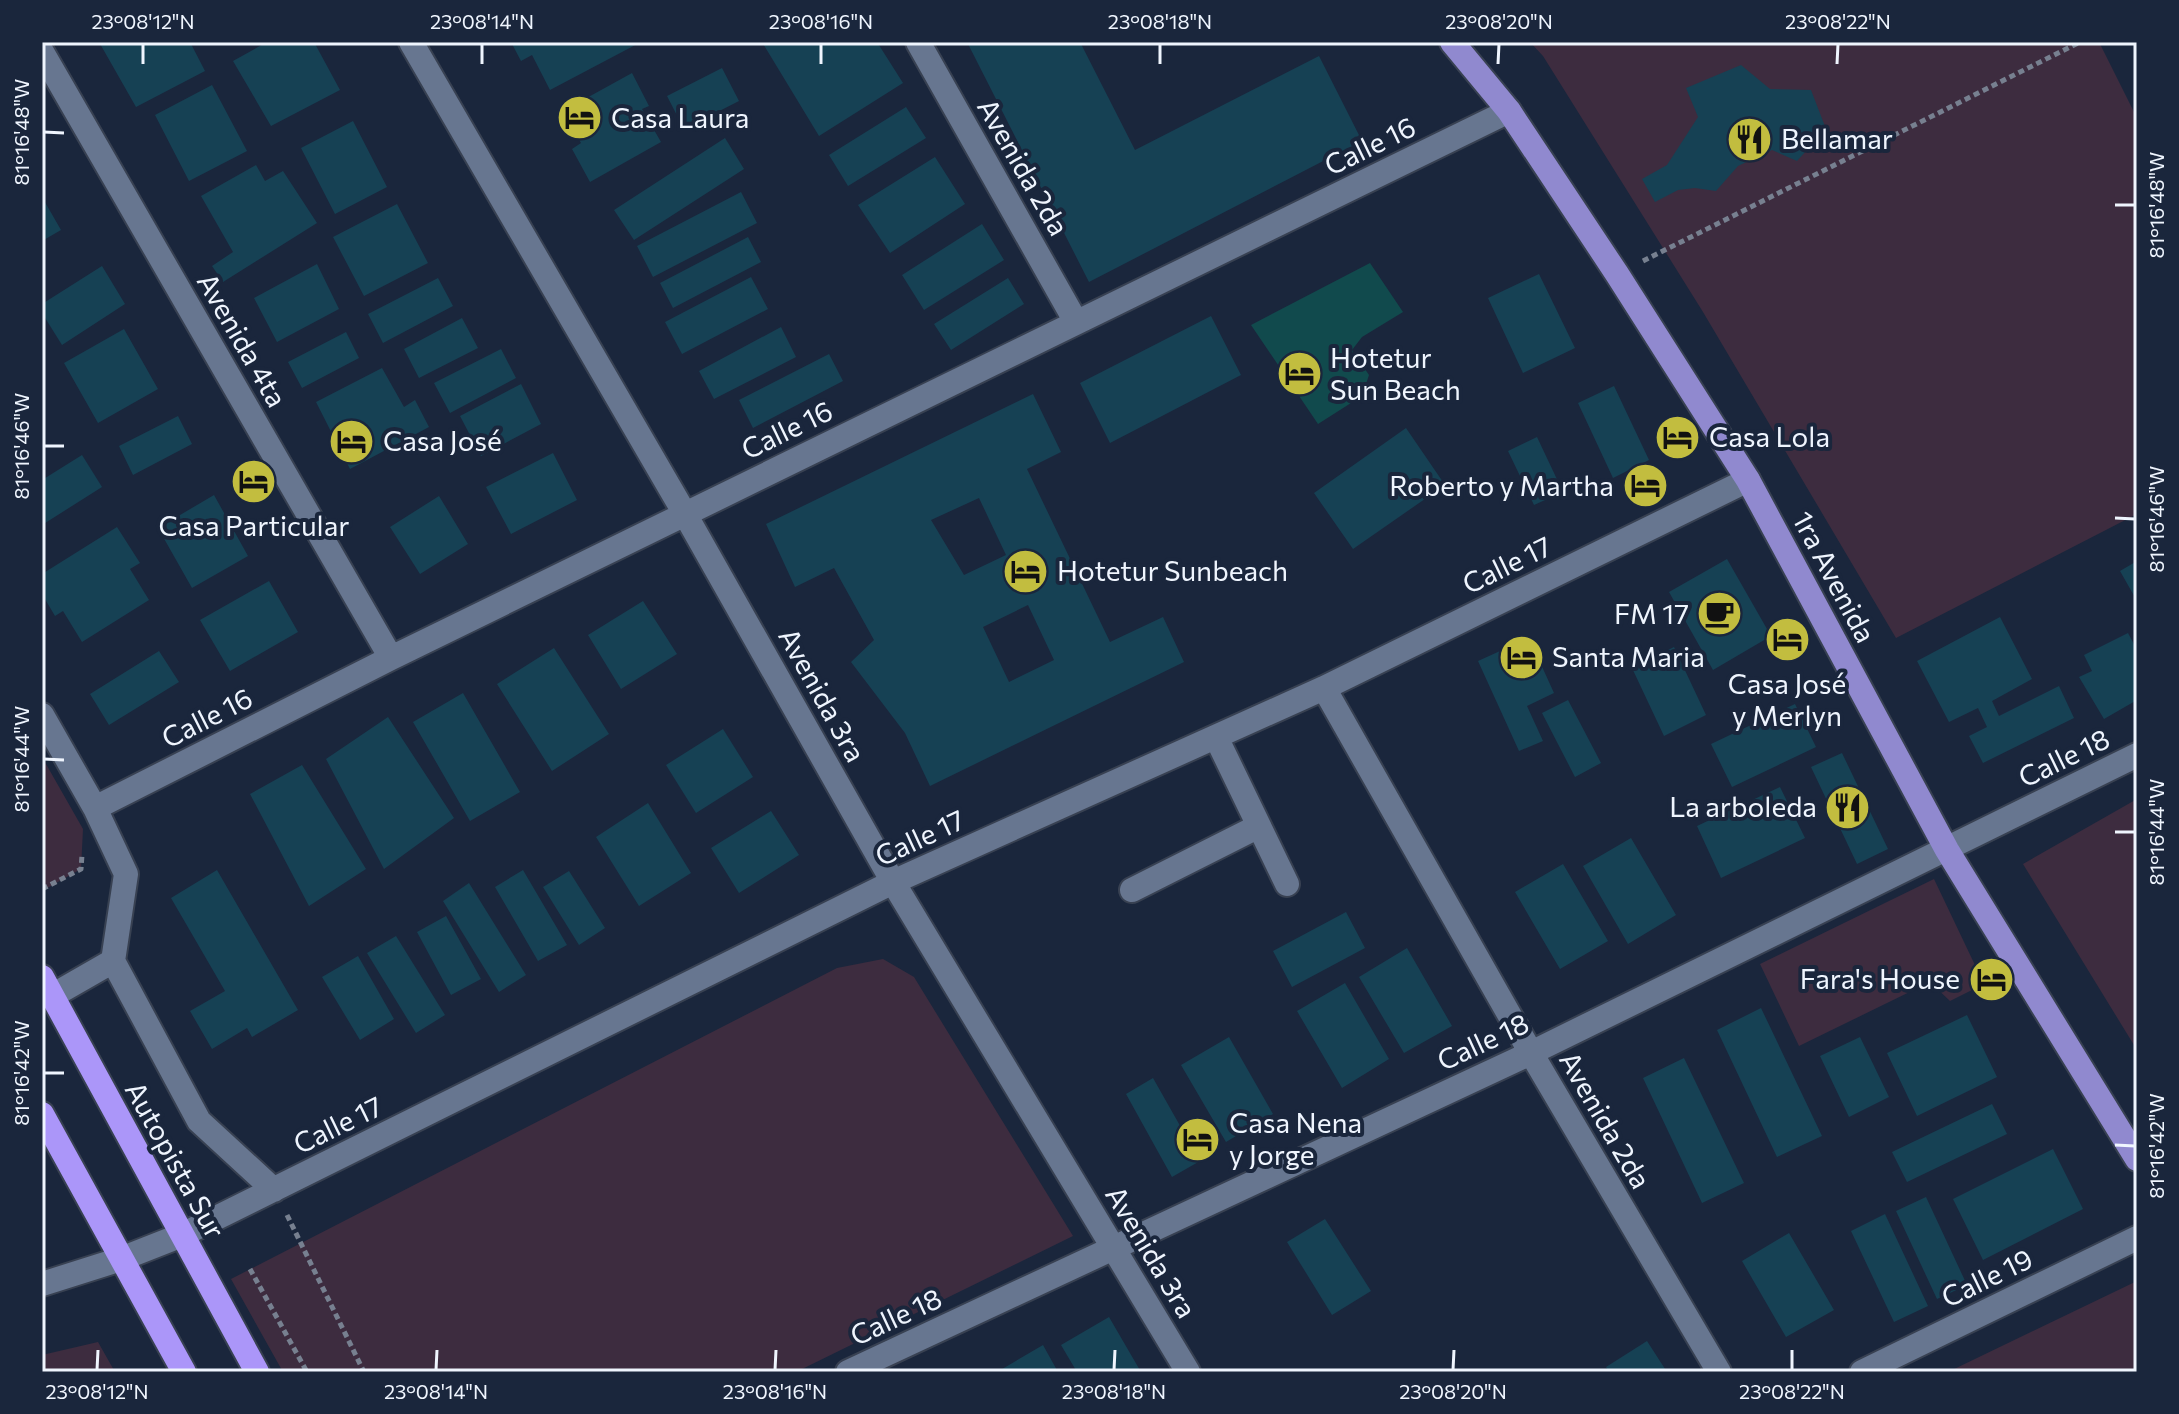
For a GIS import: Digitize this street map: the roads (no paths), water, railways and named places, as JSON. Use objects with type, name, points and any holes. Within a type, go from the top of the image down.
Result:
[{"type":"highway","name":"Autopista Sur","points":[[47,987],[257,1372]]},
{"type":"highway","points":[[42,1114],[184,1372]]},
{"type":"main road","name":"1ra Avenida","points":[[1452,42],[1509,111],[1748,480],[1947,850],[2137,1159]]},
{"type":"street","name":"Avenida 3ra","points":[[411,42],[685,514],[893,882],[1188,1372]]},
{"type":"street","name":"Avenida 2da","points":[[918,42],[1076,322]]},
{"type":"street","name":"Avenida 4ta","points":[[42,52],[391,658]]},
{"type":"street","name":"Calle 16","points":[[95,808],[391,658],[1509,111]]},
{"type":"street","name":"Calle 17","points":[[42,1284],[121,1259],[182,1235],[893,882],[1324,688],[1748,480]]},
{"type":"street","name":"Avenida 2da","points":[[1324,688],[1531,1053],[1719,1372]]},
{"type":"street","points":[[42,715],[95,808],[126,874],[113,961],[199,1121],[274,1190]]},
{"type":"street","points":[[1216,737],[1287,884]]},
{"type":"street","name":"Calle 18","points":[[848,1372],[1531,1053],[2137,755]]},
{"type":"street","points":[[1132,890],[1259,826]]},
{"type":"street","points":[[47,987],[113,961]]},
{"type":"street","name":"Calle 19","points":[[1862,1372],[2137,1238]]},
{"type":"place","name":"Casa Laura","points":[[580,118]]},
{"type":"place","name":"Bellamar","points":[[1750,139]]},
{"type":"place","name":"Hotetur Sun Beach","points":[[1299,374]]},
{"type":"place","name":"Casa Lola","points":[[1678,437]]},
{"type":"place","name":"Casa José","points":[[352,441]]},
{"type":"place","name":"Casa Particular","points":[[254,482]]},
{"type":"place","name":"Roberto y Martha","points":[[1645,486]]},
{"type":"place","name":"Hotetur Sunbeach","points":[[1026,571]]},
{"type":"place","name":"FM 17","points":[[1720,614]]},
{"type":"place","name":"Casa José y Merlyn","points":[[1787,639]]},
{"type":"place","name":"Santa Maria","points":[[1521,657]]},
{"type":"place","name":"La arboleda","points":[[1848,807]]},
{"type":"place","name":"Fara's House","points":[[1991,979]]},
{"type":"place","name":"Casa Nena y Jorge","points":[[1198,1139]]}]
